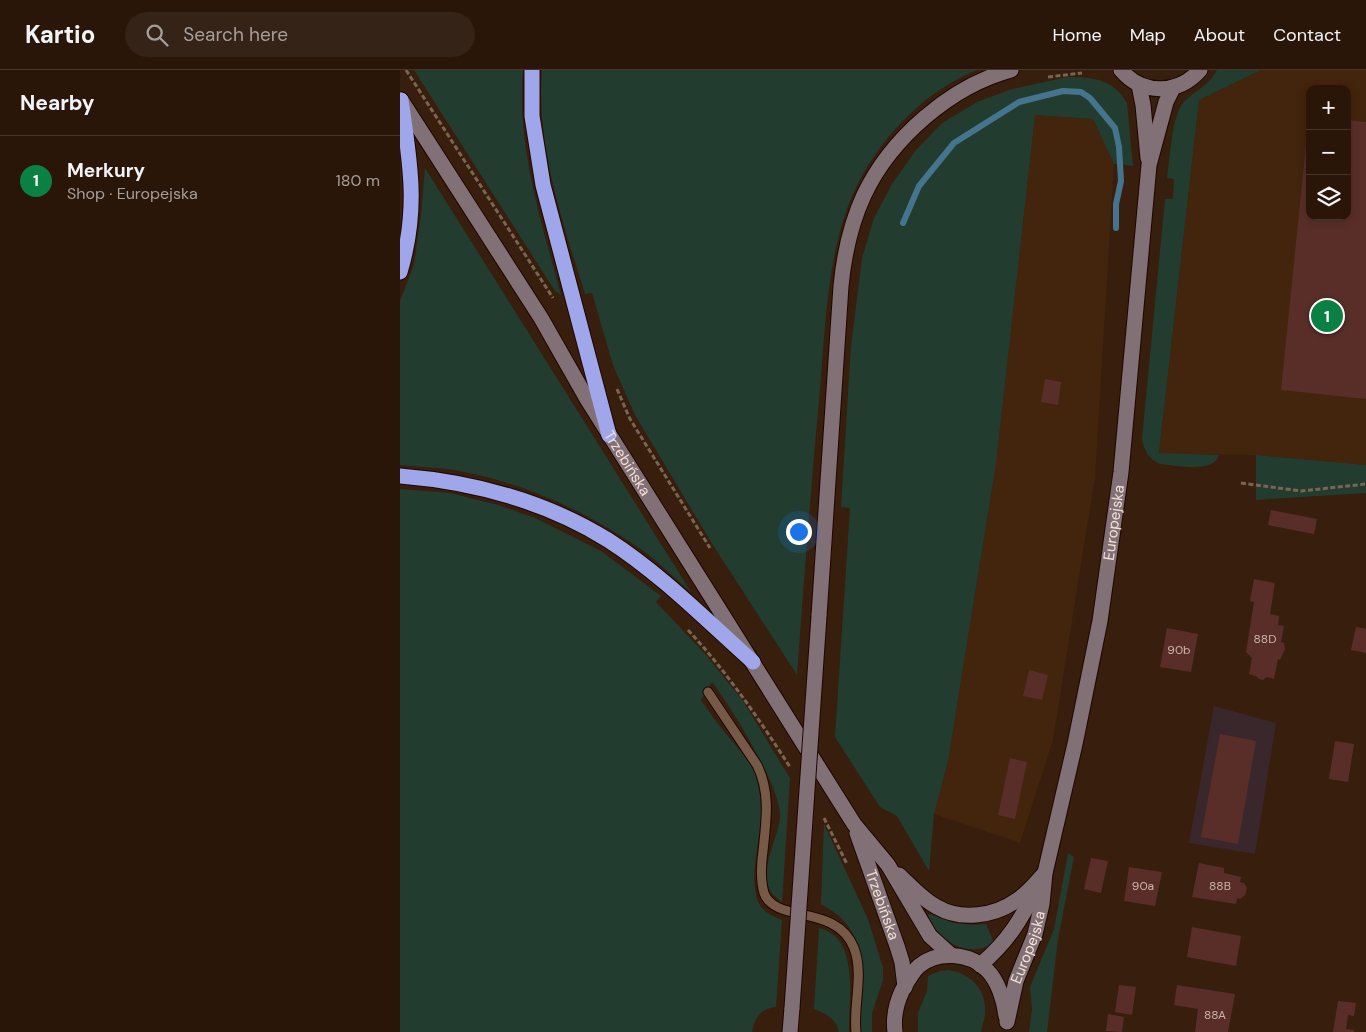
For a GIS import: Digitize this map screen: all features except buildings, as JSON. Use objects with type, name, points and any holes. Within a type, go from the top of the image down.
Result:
[{"type":"highway","points":[[532,70],[532,116],[543,185],[609,435]]},
{"type":"highway","points":[[400,272],[412,214],[413,191],[401,100]]},
{"type":"highway","points":[[400,476],[478,486],[537,505],[574,521],[637,561],[753,662]]},
{"type":"main road","points":[[790,1032],[841,286],[848,242],[865,194],[877,173],[907,135],[924,118],[958,93],[984,80],[1011,70]]},
{"type":"main road","points":[[1121,70],[1127,77],[1139,85],[1156,89],[1173,88],[1185,83],[1200,70]]},
{"type":"main road","name":"Europejska","points":[[1139,85],[1149,165]]},
{"type":"main road","name":"Europejska","points":[[1006,1027],[1016,981],[1035,934],[1042,904],[1044,873],[1086,690],[1110,556],[1126,430],[1149,165],[1166,102],[1173,88]]},
{"type":"main road","name":"Trzebińska","points":[[401,100],[541,318],[609,435],[854,824],[888,865],[930,936],[951,955]]},
{"type":"main road","name":"Trzebińska","points":[[854,824],[898,946],[902,962],[904,986]]},
{"type":"main road","points":[[888,865],[936,907],[946,912],[965,916],[976,915],[1008,906],[1019,900],[1044,873]]},
{"type":"main road","name":"Europejska","points":[[980,965],[997,951],[1016,928],[1044,873]]},
{"type":"main road","points":[[895,1032],[896,1007],[904,986],[914,971],[920,964],[941,956],[951,955],[980,965],[986,970],[997,985],[1005,1007],[1006,1027]]},
{"type":"lane","points":[[708,692],[763,777],[766,790],[766,820],[761,878],[765,896],[769,902],[780,908],[831,922],[841,928],[853,947],[857,973],[856,1032]]},
{"type":"path","points":[[1048,77],[1082,73]]},
{"type":"path","points":[[1241,483],[1301,491],[1366,484]]},
{"type":"shaded area","points":[[1261,70],[1366,70],[1366,465],[1256,455],[1159,454],[1199,100]]},
{"type":"shaded area","points":[[1035,115],[1093,119],[1114,164],[1095,477],[1053,740],[1020,843],[934,814],[948,761],[996,464]]},
{"type":"shaded area","points":[[1214,706],[1276,723],[1255,854],[1189,843]]},
{"type":"green space","points":[[414,70],[523,70],[523,127],[527,155],[532,184],[561,295],[555,291]]},
{"type":"green space","points":[[542,70],[977,70],[955,80],[935,93],[916,108],[883,143],[858,184],[841,228],[835,250],[828,296],[797,675],[711,542],[635,415],[613,365],[592,293],[585,294],[553,184],[543,127],[541,99]]},
{"type":"green space","points":[[1217,70],[1261,70],[1199,100],[1159,453],[1219,455],[1216,461],[1210,465],[1184,467],[1160,464],[1153,460],[1144,447],[1142,439],[1165,199],[1173,199],[1174,179],[1167,178],[1174,124],[1184,102],[1205,85]]},
{"type":"green space","points":[[1067,77],[1094,79],[1109,84],[1127,103],[1133,166],[1114,164],[1093,119],[1035,115],[996,464],[948,761],[934,814],[929,871],[897,816],[880,807],[835,737],[850,508],[841,507],[851,346],[862,258],[874,218],[892,184],[916,150],[942,123],[977,102],[1012,89]]},
{"type":"green space","points":[[425,168],[691,592],[645,552],[623,537],[578,511],[553,500],[529,490],[478,475],[447,469],[400,465],[400,301],[414,265]]},
{"type":"green space","points":[[1256,455],[1366,465],[1366,493],[1256,500]]},
{"type":"green space","points":[[400,489],[450,493],[498,505],[535,518],[601,551],[661,596],[656,602],[706,655],[743,701],[790,778],[782,903],[771,892],[767,875],[770,855],[779,826],[779,805],[765,769],[754,748],[731,709],[712,682],[701,700],[719,726],[748,761],[754,771],[759,788],[761,817],[754,877],[757,900],[766,912],[782,920],[776,1007],[770,1008],[759,1015],[752,1032],[400,1032]]},
{"type":"green space","points":[[824,824],[868,919],[883,968],[883,980],[872,1013],[872,1032],[860,1032],[861,972],[857,943],[850,929],[840,917],[821,904]]},
{"type":"green space","points":[[1068,853],[1074,857],[1058,939],[1047,1032],[1029,1032],[1032,1009],[1030,987],[1054,929]]},
{"type":"green space","points":[[930,914],[954,923],[986,924],[994,943],[987,947],[972,949],[950,943],[934,928],[928,915]]},
{"type":"green space","points":[[819,928],[832,934],[841,944],[847,957],[850,988],[849,1032],[839,1032],[836,1023],[830,1017],[814,1009]]},
{"type":"green space","points":[[948,970],[970,979],[980,990],[985,1004],[985,1015],[981,1032],[918,1032],[918,1013],[927,991],[928,976]]},
{"type":"waterway","points":[[903,223],[919,186],[954,143],[1019,102],[1063,91],[1081,92],[1090,98],[1115,128],[1119,147],[1121,181],[1116,204],[1116,228]]},
{"type":"place","name":"Merkury","points":[[1327,316]]}]
